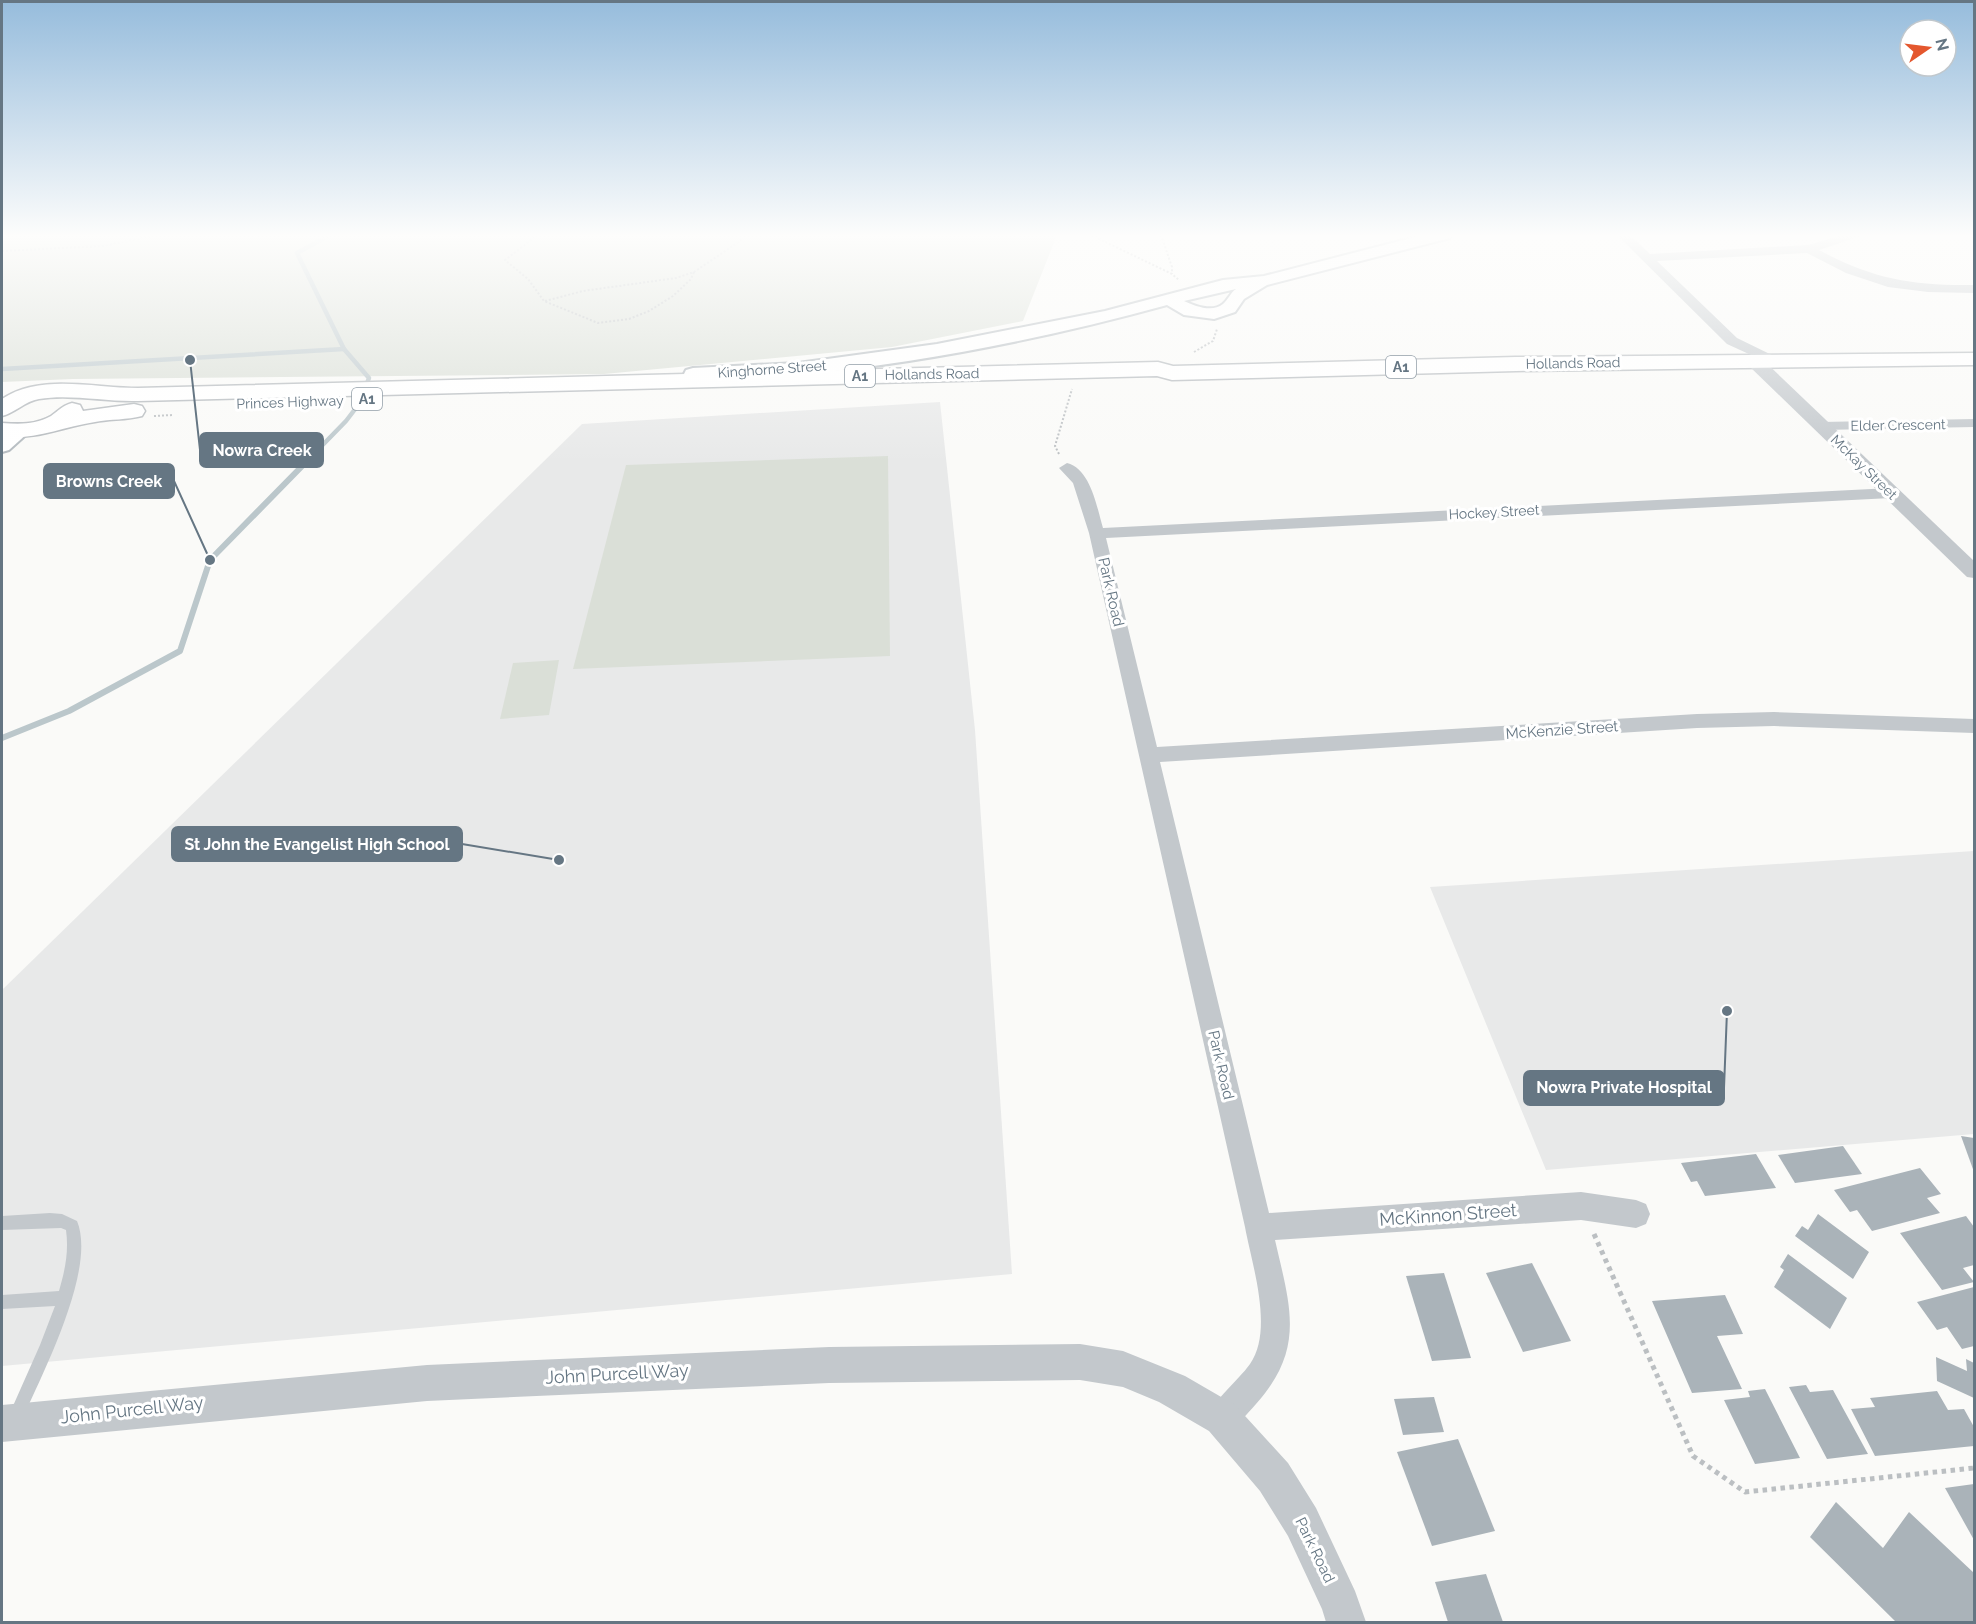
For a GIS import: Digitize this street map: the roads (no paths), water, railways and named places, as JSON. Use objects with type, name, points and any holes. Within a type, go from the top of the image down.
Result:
[{"type":"highway","name":"Hollands Road","points":[[555,389],[1163,379],[1172,374],[1516,364],[1974,359]]},
{"type":"highway","name":"Princes Highway","points":[[74,391],[137,395],[324,395],[555,389]]},
{"type":"highway","name":"A1","points":[[5,404],[45,390],[74,391],[78,398],[77,406],[55,424],[7,436]]},
{"type":"highway","name":"Princes Highway","points":[[55,424],[94,415],[324,395]]},
{"type":"main road","name":"Kinghorne Street","points":[[555,389],[572,378],[734,373],[798,369],[878,359],[1053,328],[1125,311]]},
{"type":"main road","name":"Kinghorne Street","points":[[1190,311],[1214,314],[1222,311]]},
{"type":"street","name":"McKay Street","points":[[1701,311],[1732,341],[1765,362],[1821,426],[1974,572]]},
{"type":"street","name":"Elder Crescent","points":[[1821,426],[1974,423]]},
{"type":"street","name":"Park Road","points":[[1067,468],[1080,482],[1097,533],[1258,1227],[1276,1324],[1274,1351],[1263,1372],[1222,1418],[1274,1477],[1302,1522],[1341,1605],[1346,1623]]},
{"type":"street","name":"Hockey Street","points":[[1097,533],[1891,493]]},
{"type":"street","name":"McKenzie Street","points":[[1149,755],[1697,721],[1774,719],[1974,726]]},
{"type":"street","name":"McKinnon Street","points":[[1258,1227],[1581,1206],[1636,1214]]},
{"type":"street","name":"John Purcell Way","points":[[8,1423],[427,1383],[829,1365],[985,1362],[1080,1362],[1124,1369],[1172,1389],[1222,1418]]},
{"type":"lane","points":[[2,1223],[62,1221],[72,1226],[76,1237],[76,1253],[65,1298],[8,1423]]},
{"type":"lane","points":[[2,1302],[65,1298]]},
{"type":"waterway","points":[[325,311],[344,349]]},
{"type":"waterway","points":[[2,369],[344,349]]},
{"type":"waterway","points":[[308,460],[346,421],[359,404],[369,378],[344,349]]},
{"type":"waterway","points":[[2,738],[69,711],[180,651],[210,560],[310,458]]},
{"type":"place","name":"Nowra Creek","points":[[190,360]]},
{"type":"place","name":"Browns Creek","points":[[210,560]]},
{"type":"place","name":"St John the Evangelist High School","points":[[559,860]]},
{"type":"place","name":"Nowra Private Hospital","points":[[1727,1011]]}]
